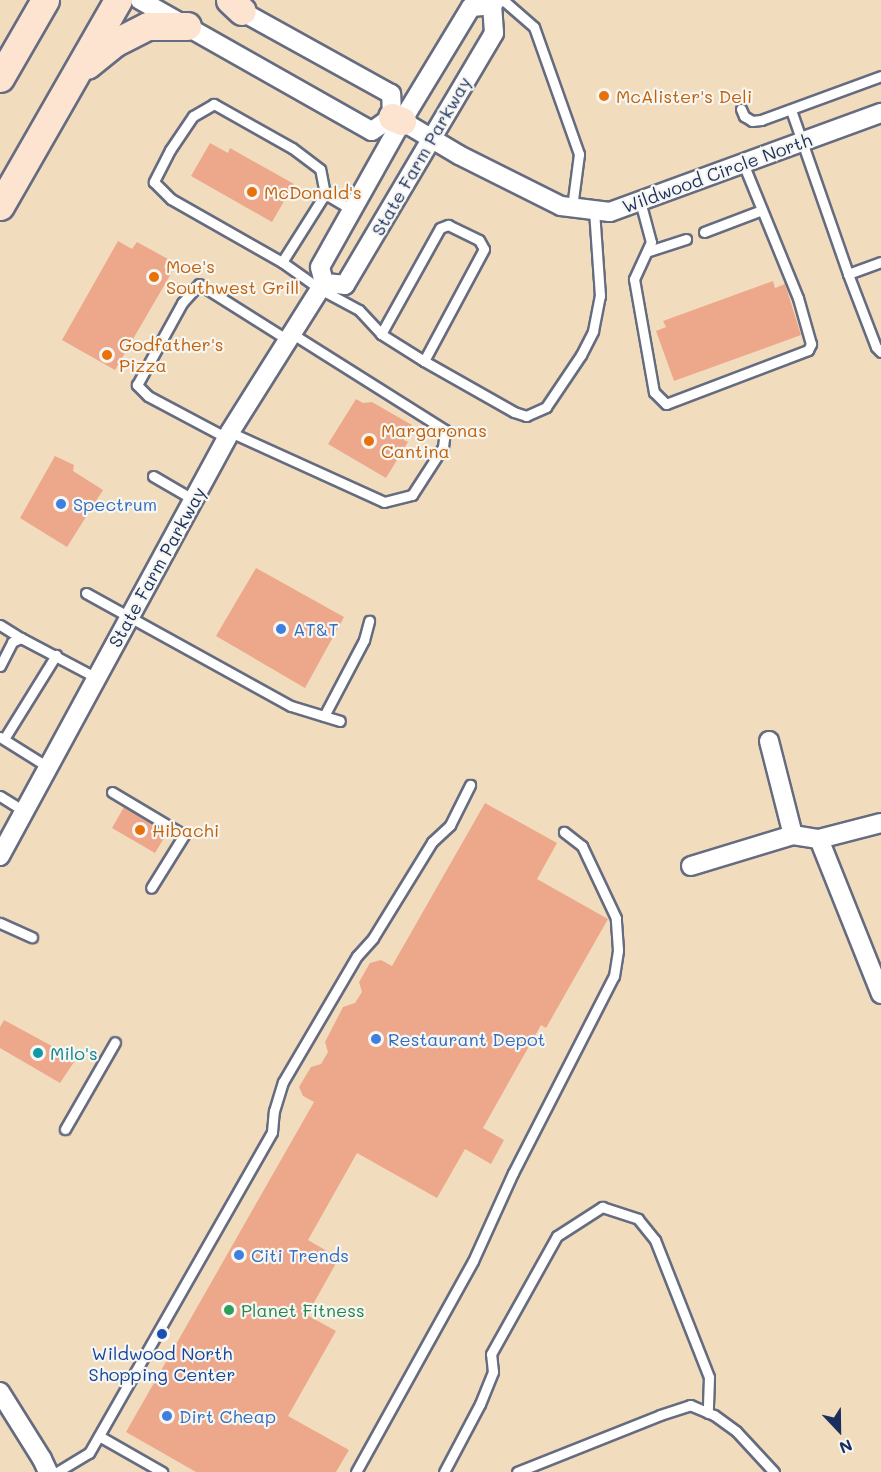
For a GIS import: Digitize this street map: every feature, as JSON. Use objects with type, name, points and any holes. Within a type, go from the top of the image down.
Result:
[{"type":"main road","points":[[28,0],[28,29]]},
{"type":"main road","points":[[0,78],[45,0]]},
{"type":"main road","points":[[0,206],[118,0]]},
{"type":"main road","points":[[75,75],[114,43],[148,26],[187,26]]},
{"type":"street","points":[[140,0],[372,131],[397,119],[391,94],[231,4]]},
{"type":"street","name":"State Farm Parkway","points":[[0,856],[229,435],[322,286],[320,267],[352,210],[397,119],[471,7],[497,2],[494,33],[345,285],[322,286]]},
{"type":"street","name":"Wildwood Circle North","points":[[397,119],[561,206],[610,212],[881,113]]},
{"type":"street","points":[[769,741],[793,835]]},
{"type":"street","points":[[690,866],[793,835],[819,839],[881,823]]},
{"type":"street","points":[[819,839],[881,994]]},
{"type":"street","points":[[0,1392],[48,1472]]},
{"type":"lane","points":[[497,2],[534,27],[579,154],[572,207]]},
{"type":"lane","points":[[741,109],[744,116],[752,121],[791,110],[881,76]]},
{"type":"lane","points":[[282,262],[325,194],[320,169],[292,148],[214,105],[193,116],[170,150],[154,182],[171,199],[322,286],[359,310],[381,334],[424,361],[514,412],[526,416],[546,407],[581,355],[593,331],[600,296],[594,210]]},
{"type":"lane","points":[[791,110],[848,274],[876,347],[881,352]]},
{"type":"lane","points":[[640,201],[651,235],[649,251],[634,279],[654,392],[666,404],[808,350],[810,335],[798,297],[743,163]]},
{"type":"lane","points":[[325,194],[352,210]]},
{"type":"lane","points":[[704,232],[762,210]]},
{"type":"lane","points":[[381,334],[440,228],[448,225],[479,240],[484,249],[424,361]]},
{"type":"lane","points":[[649,251],[686,239]]},
{"type":"lane","points":[[848,274],[881,262]]},
{"type":"lane","points":[[199,284],[446,430],[443,447],[412,495],[384,502],[229,435],[148,396],[137,385],[182,303],[199,284]]},
{"type":"lane","points":[[153,476],[194,500]]},
{"type":"lane","points":[[86,593],[291,706],[340,721]]},
{"type":"lane","points":[[324,716],[364,640],[369,621]]},
{"type":"lane","points":[[0,625],[97,678]]},
{"type":"lane","points":[[0,666],[12,642],[21,638]]},
{"type":"lane","points":[[48,767],[2,738],[56,655]]},
{"type":"lane","points":[[57,1472],[89,1453],[272,1132],[274,1111],[283,1082],[357,956],[373,938],[432,842],[450,825],[470,785]]},
{"type":"lane","points":[[112,792],[184,835],[151,888]]},
{"type":"lane","points":[[0,796],[24,811]]},
{"type":"lane","points":[[356,1472],[473,1261],[513,1173],[614,976],[618,950],[616,918],[582,846],[564,832]]},
{"type":"lane","points":[[0,923],[32,937]]},
{"type":"lane","points":[[64,1129],[115,1042]]},
{"type":"lane","points":[[444,1472],[488,1383],[492,1372],[492,1354],[557,1236],[602,1207],[638,1219],[655,1240],[709,1377],[708,1413]]},
{"type":"lane","points":[[517,1472],[532,1470],[690,1405],[708,1413],[736,1431],[774,1472]]},
{"type":"lane","points":[[99,1436],[145,1468],[162,1472]]},
{"type":"building","points":[[210,143],[228,153],[230,148],[294,184],[272,222],[191,176]]},
{"type":"building","points":[[118,241],[132,249],[137,242],[168,259],[164,267],[172,272],[115,370],[62,340]]},
{"type":"building","points":[[773,281],[775,288],[785,284],[801,335],[674,381],[656,331],[666,327],[663,321]]},
{"type":"building","points":[[356,399],[363,403],[372,402],[412,425],[404,440],[408,442],[386,478],[328,444]]},
{"type":"building","name":"Spectrum","points":[[55,456],[74,465],[73,471],[103,490],[67,547],[20,518]]},
{"type":"building","points":[[256,568],[344,617],[305,688],[216,636]]},
{"type":"building","points":[[485,803],[557,843],[537,879],[608,919],[546,1028],[541,1025],[483,1128],[504,1140],[491,1164],[465,1149],[437,1198],[357,1153],[308,1240],[339,1258],[307,1315],[336,1331],[288,1416],[349,1450],[336,1472],[196,1472],[126,1432],[314,1102],[303,1096],[299,1087],[311,1067],[321,1064],[328,1052],[325,1042],[343,1007],[355,1003],[362,992],[359,982],[370,963],[381,960],[392,966]]},
{"type":"building","name":"Hibachi","points":[[124,807],[167,833],[155,853],[112,828]]},
{"type":"building","name":"Milo's","points":[[4,1020],[76,1059],[60,1083],[0,1048],[0,1027]]},
{"type":"place","name":"McAlister's Deli","points":[[604,96]]},
{"type":"place","name":"McDonald's","points":[[252,192]]},
{"type":"place","name":"Moe's Southwest Grill","points":[[154,277]]},
{"type":"place","name":"Godfather's Pizza","points":[[107,355]]},
{"type":"place","name":"Margaronas Cantina","points":[[369,441]]},
{"type":"place","name":"Spectrum","points":[[61,504]]},
{"type":"place","name":"AT&T","points":[[281,629]]},
{"type":"place","name":"Hibachi","points":[[140,830]]},
{"type":"place","name":"Restaurant Depot","points":[[376,1039]]},
{"type":"place","name":"Milo's","points":[[38,1053]]},
{"type":"place","name":"Citi Trends","points":[[239,1255]]},
{"type":"place","name":"Planet Fitness","points":[[229,1310]]},
{"type":"place","name":"Wildwood North Shopping Center","points":[[162,1334]]},
{"type":"place","name":"Dirt Cheap","points":[[167,1416]]}]
